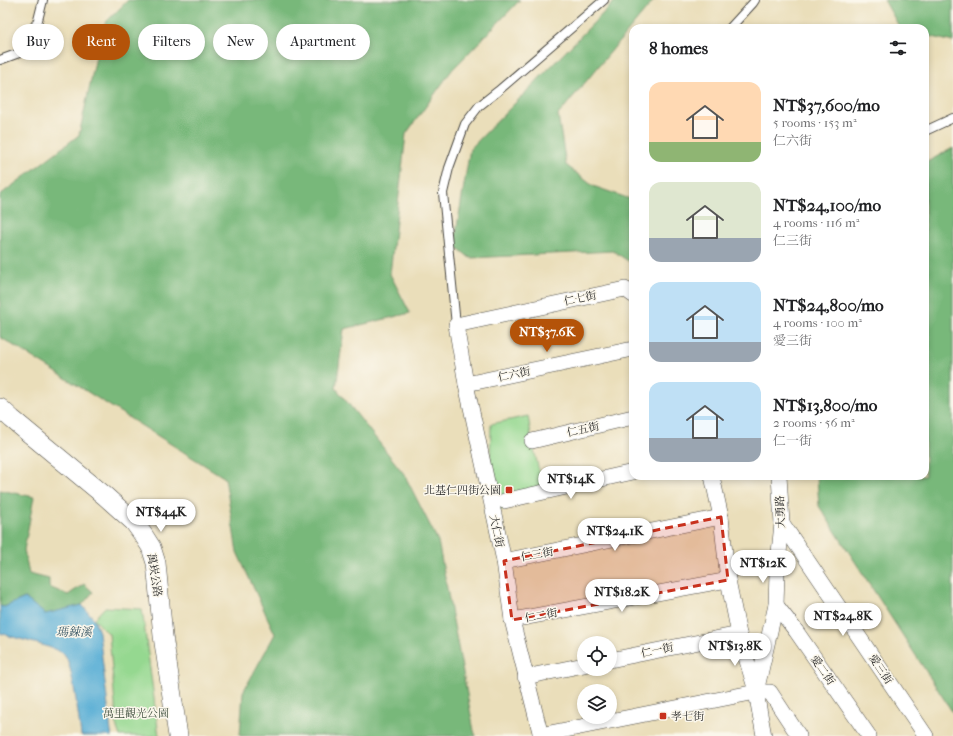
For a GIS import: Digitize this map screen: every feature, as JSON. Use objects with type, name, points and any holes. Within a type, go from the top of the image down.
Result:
[{"type":"street","name":"仁七街","points":[[456,325],[625,289],[629,292]]},
{"type":"street","name":"大仁街","points":[[456,325],[466,384],[504,561],[512,620],[525,677],[541,735]]},
{"type":"street","name":"仁六街","points":[[466,384],[629,350]]},
{"type":"street","name":"萬崁公路","points":[[0,408],[134,522],[151,547],[156,563],[163,636],[178,736]]},
{"type":"street","name":"仁五街","points":[[532,441],[629,418]]},
{"type":"street","points":[[504,501],[629,473]]},
{"type":"street","points":[[713,480],[721,517],[728,580],[739,634],[756,692]]},
{"type":"street","name":"大勇路","points":[[764,736],[756,692],[776,605],[777,573],[782,523],[779,480]]},
{"type":"street","name":"仁三街","points":[[504,561],[721,517]]},
{"type":"street","name":"愛三街","points":[[782,523],[926,736]]},
{"type":"street","name":"仁二街","points":[[512,620],[728,580]]},
{"type":"street","name":"愛二街","points":[[776,605],[796,631],[869,736]]},
{"type":"street","name":"仁一街","points":[[617,659],[739,634]]},
{"type":"street","points":[[525,677],[577,666]]},
{"type":"street","points":[[541,735],[756,692],[770,692],[799,736]]},
{"type":"lane","points":[[0,60],[19,53],[38,20],[43,0]]},
{"type":"lane","points":[[456,325],[443,193],[449,168],[465,124],[479,106],[604,0]]},
{"type":"lane","points":[[734,24],[755,0]]},
{"type":"lane","points":[[929,129],[953,118]]},
{"type":"highlighted area","points":[[721,517],[728,580],[512,620],[504,561]]},
{"type":"green space","points":[[128,0],[520,0],[452,70],[406,134],[390,274],[410,313],[344,329],[336,388],[404,474],[438,541],[476,736],[240,736],[243,692],[275,634],[237,552],[225,478],[0,337],[0,195],[79,135],[95,60],[130,60],[130,24],[104,24]]},
{"type":"green space","points":[[616,0],[654,0],[634,24],[629,24],[629,30],[558,115],[566,165],[593,186],[629,199],[629,261],[613,251],[470,258],[454,245],[470,149]]},
{"type":"green space","points":[[884,0],[953,0],[953,42],[929,36],[929,24],[898,24]]},
{"type":"green space","points":[[953,148],[953,713],[819,506],[817,480],[929,480],[929,161]]},
{"type":"green space","points":[[528,416],[532,441],[544,492],[489,515],[491,424]]},
{"type":"green space","points":[[0,490],[34,497],[24,550],[29,574],[49,579],[49,587],[68,595],[84,584],[93,592],[82,605],[45,615],[25,598],[4,607],[0,606]]},
{"type":"green space","name":"萬里觀光公園","points":[[105,607],[142,609],[159,736],[120,736],[117,728],[109,634],[94,619]]},
{"type":"water","name":"瑪鋉溪","points":[[25,598],[45,614],[82,605],[94,619],[99,632],[112,736],[81,735],[73,680],[68,660],[65,655],[54,649],[0,633],[0,606],[4,607]]},
{"type":"place","name":"北基仁四街公園","points":[[509,490]]},
{"type":"place","name":"孝七街","points":[[663,716]]}]
